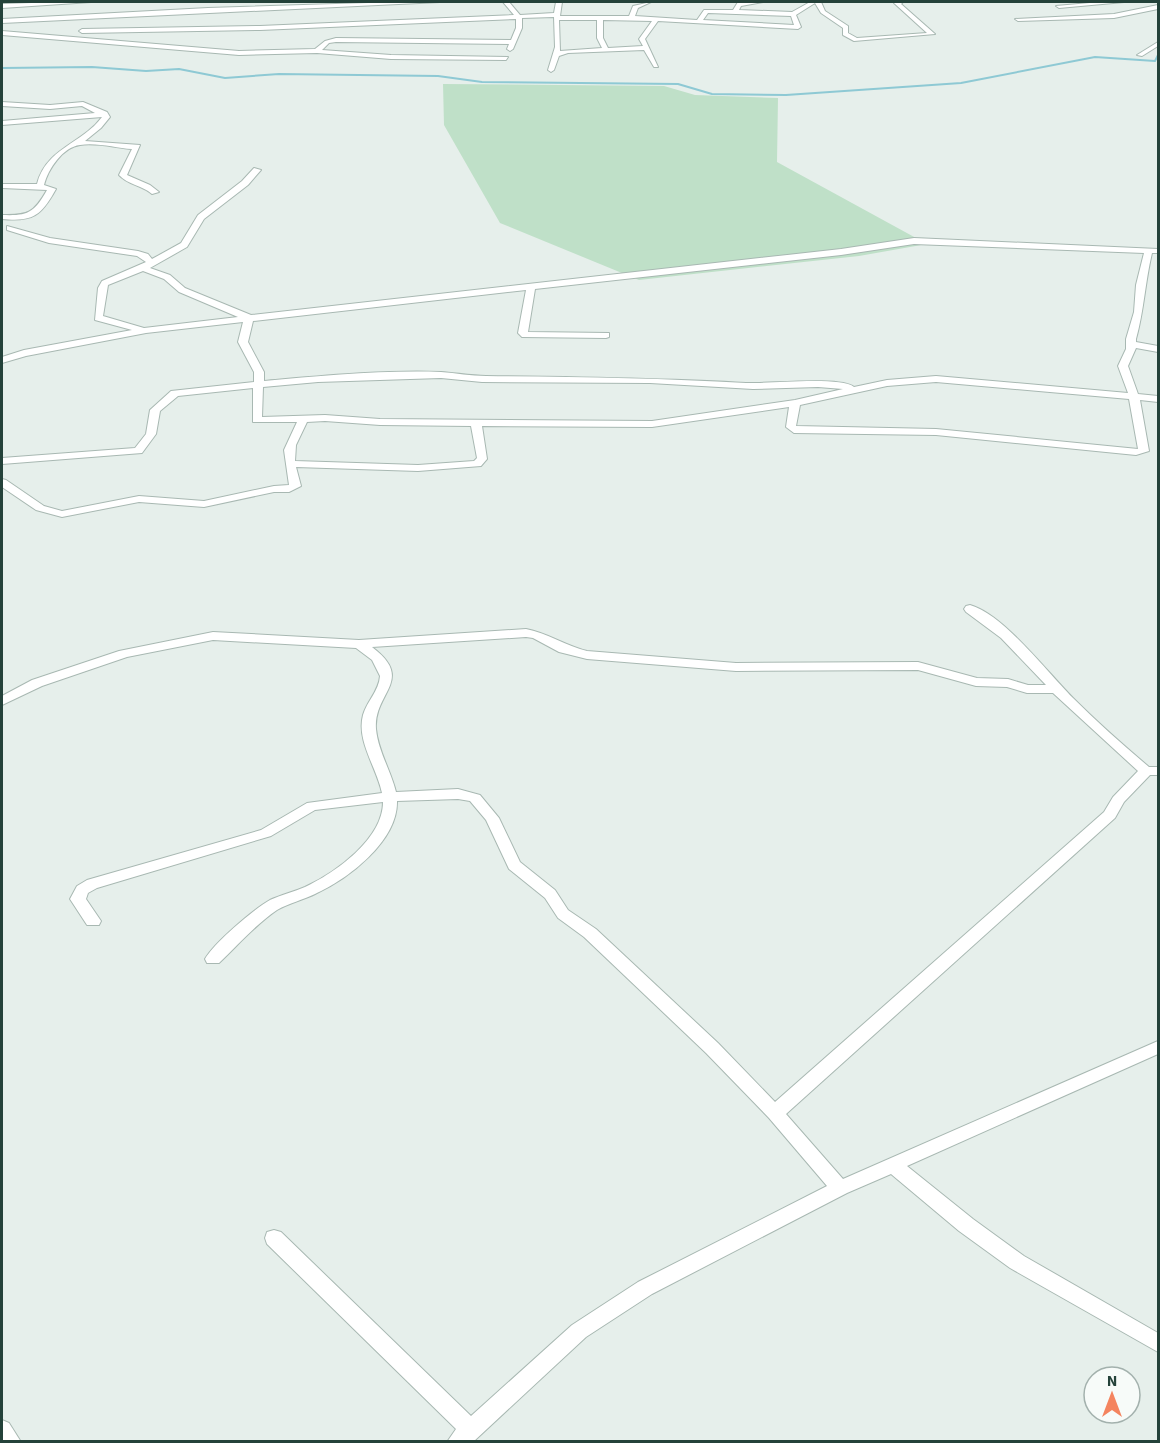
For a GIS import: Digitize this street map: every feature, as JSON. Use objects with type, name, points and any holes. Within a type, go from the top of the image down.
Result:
[{"type":"street","points":[[2,6],[88,2]]},
{"type":"street","points":[[167,2],[170,21]]},
{"type":"street","points":[[132,44],[160,30],[170,21],[323,4],[342,6],[437,2]]},
{"type":"street","points":[[2,33],[239,52],[316,51],[380,57],[507,62],[521,22],[520,16],[506,2]]},
{"type":"street","points":[[551,70],[558,47],[556,16],[559,2]]},
{"type":"street","points":[[632,18],[635,7],[648,2]]},
{"type":"street","points":[[736,12],[738,4],[760,2]]},
{"type":"street","points":[[698,23],[706,11],[793,14],[813,2]]},
{"type":"street","points":[[818,2],[820,10],[846,27],[845,34],[856,40],[932,34],[897,3],[900,2]]},
{"type":"street","points":[[1059,6],[1121,2]]},
{"type":"street","points":[[1154,2],[1158,3]]},
{"type":"street","points":[[336,40],[341,25],[342,6]]},
{"type":"street","points":[[1018,20],[1114,15],[1158,7]]},
{"type":"street","points":[[2,21],[170,21],[341,25],[556,16],[798,27],[793,14]]},
{"type":"street","points":[[600,18],[600,38],[606,49]]},
{"type":"street","points":[[656,19],[642,37],[645,48],[656,66]]},
{"type":"street","points":[[64,38],[77,32],[160,30]]},
{"type":"street","points":[[316,51],[327,42],[336,40],[513,42]]},
{"type":"street","points":[[1140,55],[1158,44]]},
{"type":"street","points":[[555,55],[568,51],[645,48]]},
{"type":"street","points":[[2,104],[44,107],[83,104],[104,114]]},
{"type":"street","points":[[2,123],[104,114]]},
{"type":"street","points":[[40,186],[41,176],[49,163],[61,151],[99,127],[106,117],[104,114]]},
{"type":"street","points":[[75,142],[137,147],[123,175],[155,192]]},
{"type":"street","points":[[146,330],[102,321],[98,318],[102,288],[105,283],[147,266],[188,241],[201,217],[245,183],[257,170]]},
{"type":"street","points":[[2,186],[40,186],[52,189],[34,215],[19,219],[2,217]]},
{"type":"street","points":[[2,234],[19,219]]},
{"type":"street","points":[[10,228],[49,240],[146,256],[147,266]]},
{"type":"street","points":[[2,360],[24,353],[146,330],[531,288],[841,252],[914,241],[1154,251],[1140,285],[1139,312],[1123,370],[1134,397],[1144,451],[1136,453],[959,433],[794,430],[790,427],[795,403]]},
{"type":"street","points":[[147,266],[167,277],[182,290],[249,318]]},
{"type":"street","points":[[531,288],[523,333],[525,335],[606,335]]},
{"type":"street","points":[[249,318],[243,342],[259,372],[256,419],[652,423],[795,403],[887,383],[936,379],[1110,397],[1158,399]]},
{"type":"street","points":[[1131,344],[1158,349]]},
{"type":"street","points":[[2,461],[138,451],[151,434],[155,410],[175,393],[257,387],[318,379],[441,375],[482,379],[650,380],[753,386],[818,384],[860,388]]},
{"type":"street","points":[[2,485],[40,508],[62,514],[140,499],[204,504],[274,489],[293,488],[295,486],[291,464],[287,456],[288,445],[304,418]]},
{"type":"street","points":[[291,464],[418,468],[477,464],[482,459],[476,423]]},
{"type":"street","points":[[775,1113],[1110,815],[1118,800],[1152,771],[1057,689],[1000,628],[970,609]]},
{"type":"street","points":[[2,701],[37,683],[124,654],[213,636],[359,644],[526,633],[537,635],[564,650],[587,655],[736,667],[918,666],[976,682],[1008,683],[1028,689],[1057,689]]},
{"type":"street","points":[[213,959],[264,911],[327,884],[365,853],[387,822],[390,813],[390,797],[374,753],[369,719],[384,689],[387,675],[376,654],[359,644]]},
{"type":"street","points":[[93,921],[78,899],[82,890],[92,884],[251,838],[266,832],[306,808],[390,797],[458,794],[475,798],[492,818],[514,865],[550,894],[563,914],[590,933],[712,1048],[775,1113],[840,1188]]},
{"type":"street","points":[[274,1238],[463,1435],[579,1331],[645,1288],[840,1188],[1158,1047]]},
{"type":"street","points":[[892,1165],[966,1225],[1017,1262],[1158,1343]]},
{"type":"street","points":[[2,1430],[11,1442]]},
{"type":"green space","points":[[443,84],[664,86],[695,95],[778,98],[777,162],[927,244],[859,256],[639,280],[500,223],[444,125]]},
{"type":"waterway","points":[[2,68],[92,67],[146,71],[179,69],[225,78],[279,74],[438,76],[482,82],[678,84],[712,94],[786,95],[961,83],[1095,57],[1155,61],[1158,55]]}]
